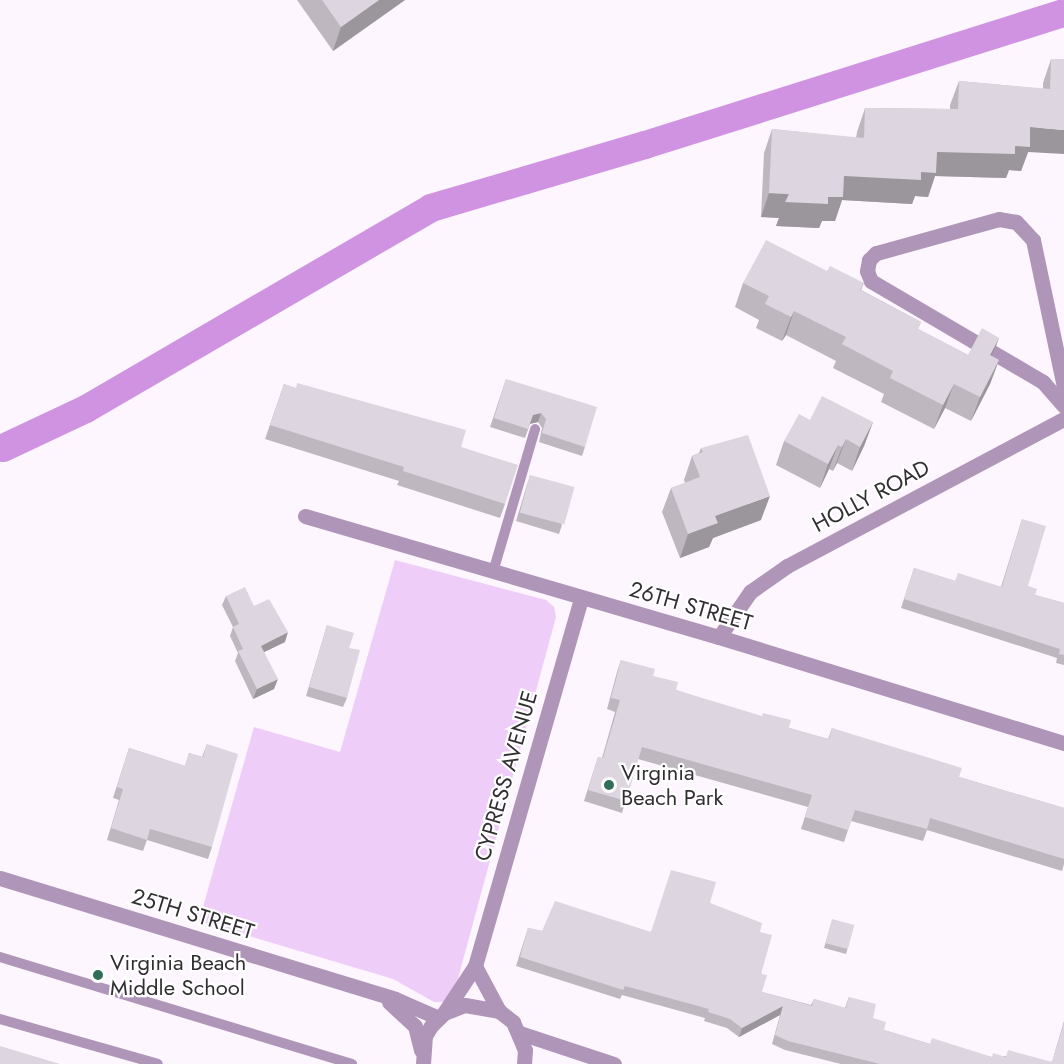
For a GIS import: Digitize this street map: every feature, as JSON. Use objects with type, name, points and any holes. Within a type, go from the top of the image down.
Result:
[{"type":"street","points":[[1064,387],[1032,240],[1016,222],[999,219],[876,253],[869,261],[867,271],[871,281],[1043,382],[1064,406]]},
{"type":"street","name":"HOLLY ROAD","points":[[719,637],[750,592],[787,566],[1064,419]]},
{"type":"street","name":"26TH STREET","points":[[305,516],[719,637],[1064,743]]},
{"type":"street","name":"CYPRESS AVENUE","points":[[442,1016],[475,966],[581,598]]},
{"type":"street","name":"25TH STREET","points":[[0,878],[442,1016],[425,1036],[422,1059]]},
{"type":"street","points":[[475,966],[499,1011],[520,1033],[615,1064]]},
{"type":"street","name":"25TH STREET","points":[[374,993],[400,1010],[415,1026],[422,1059]]},
{"type":"street","points":[[442,1016],[465,1005],[499,1011]]},
{"type":"street","points":[[520,1033],[524,1064]]},
{"type":"lane","points":[[494,572],[535,429]]},
{"type":"lane","points":[[0,957],[352,1064]]},
{"type":"lane","points":[[0,1019],[158,1064]]},
{"type":"shaded area","points":[[395,560],[546,600],[554,607],[556,617],[456,986],[443,1002],[434,1002],[393,979],[199,921],[254,727],[340,752]]},
{"type":"building","points":[[322,0],[379,0],[341,27]]},
{"type":"building","points":[[1051,59],[1064,59],[1064,130],[1030,127],[1030,147],[1015,146],[1015,154],[937,152],[936,173],[921,172],[921,180],[844,176],[843,197],[828,197],[828,204],[785,202],[789,194],[769,193],[772,129],[864,138],[865,108],[958,109],[959,81],[1050,89]]},
{"type":"building","points":[[766,240],[827,271],[830,266],[864,283],[860,290],[921,322],[918,329],[968,355],[982,328],[999,338],[990,355],[999,360],[980,397],[954,384],[943,405],[890,378],[893,371],[842,344],[846,337],[794,311],[791,317],[765,304],[769,296],[743,283]]},
{"type":"building","points":[[506,379],[597,407],[585,447],[542,433],[546,419],[541,413],[533,415],[528,429],[494,418]]},
{"type":"building","points":[[297,383],[466,430],[461,447],[518,465],[505,504],[403,471],[404,467],[270,425],[284,384],[296,388]]},
{"type":"building","points":[[822,396],[873,422],[860,447],[846,439],[842,447],[838,445],[828,464],[784,441],[799,414],[810,420]]},
{"type":"building","points":[[748,435],[770,496],[715,516],[718,523],[688,534],[671,488],[700,477],[692,456],[703,452],[701,448]]},
{"type":"building","points":[[530,475],[574,487],[564,525],[520,513]]},
{"type":"building","points":[[1022,519],[1046,526],[1028,586],[1037,589],[1035,595],[1064,603],[1064,655],[1059,654],[1060,649],[904,599],[914,568],[955,581],[958,573],[1002,587]]},
{"type":"building","points":[[245,587],[254,606],[269,599],[288,632],[261,646],[278,679],[257,689],[238,651],[243,649],[233,627],[239,624],[226,596]]},
{"type":"building","points":[[327,625],[354,633],[349,648],[360,650],[347,698],[309,687]]},
{"type":"building","points":[[621,660],[655,669],[653,676],[678,682],[676,690],[762,716],[763,713],[791,720],[789,728],[829,739],[832,728],[962,768],[959,777],[1064,808],[1064,859],[930,818],[927,829],[855,810],[848,830],[805,817],[812,795],[642,747],[626,801],[588,790],[598,757],[603,758],[620,700],[611,698]]},
{"type":"building","points":[[207,744],[238,754],[212,847],[150,829],[147,840],[111,828],[123,789],[117,787],[129,748],[185,766],[189,753],[203,757]]},
{"type":"building","points":[[671,870],[716,882],[710,903],[762,923],[760,932],[772,935],[761,974],[767,975],[762,992],[812,1006],[814,999],[846,1008],[849,997],[876,1004],[873,1018],[886,1022],[884,1030],[930,1044],[932,1038],[992,1057],[993,1053],[1006,1057],[1008,1050],[1052,1062],[1064,1023],[1064,1064],[880,1064],[788,1041],[775,1035],[783,1006],[742,1028],[730,1019],[708,1012],[709,1009],[625,986],[623,990],[520,957],[528,928],[542,931],[555,901],[651,932]]},
{"type":"building","points":[[832,919],[854,925],[848,949],[826,943]]},
{"type":"building","points":[[0,1046],[60,1064],[0,1064]]},
{"type":"waterway","points":[[3,448],[86,409],[431,208],[645,145],[1064,13]]},
{"type":"place","name":"Virginia Beach Park","points":[[609,785]]},
{"type":"place","name":"Virginia Beach Middle School","points":[[98,975]]}]
